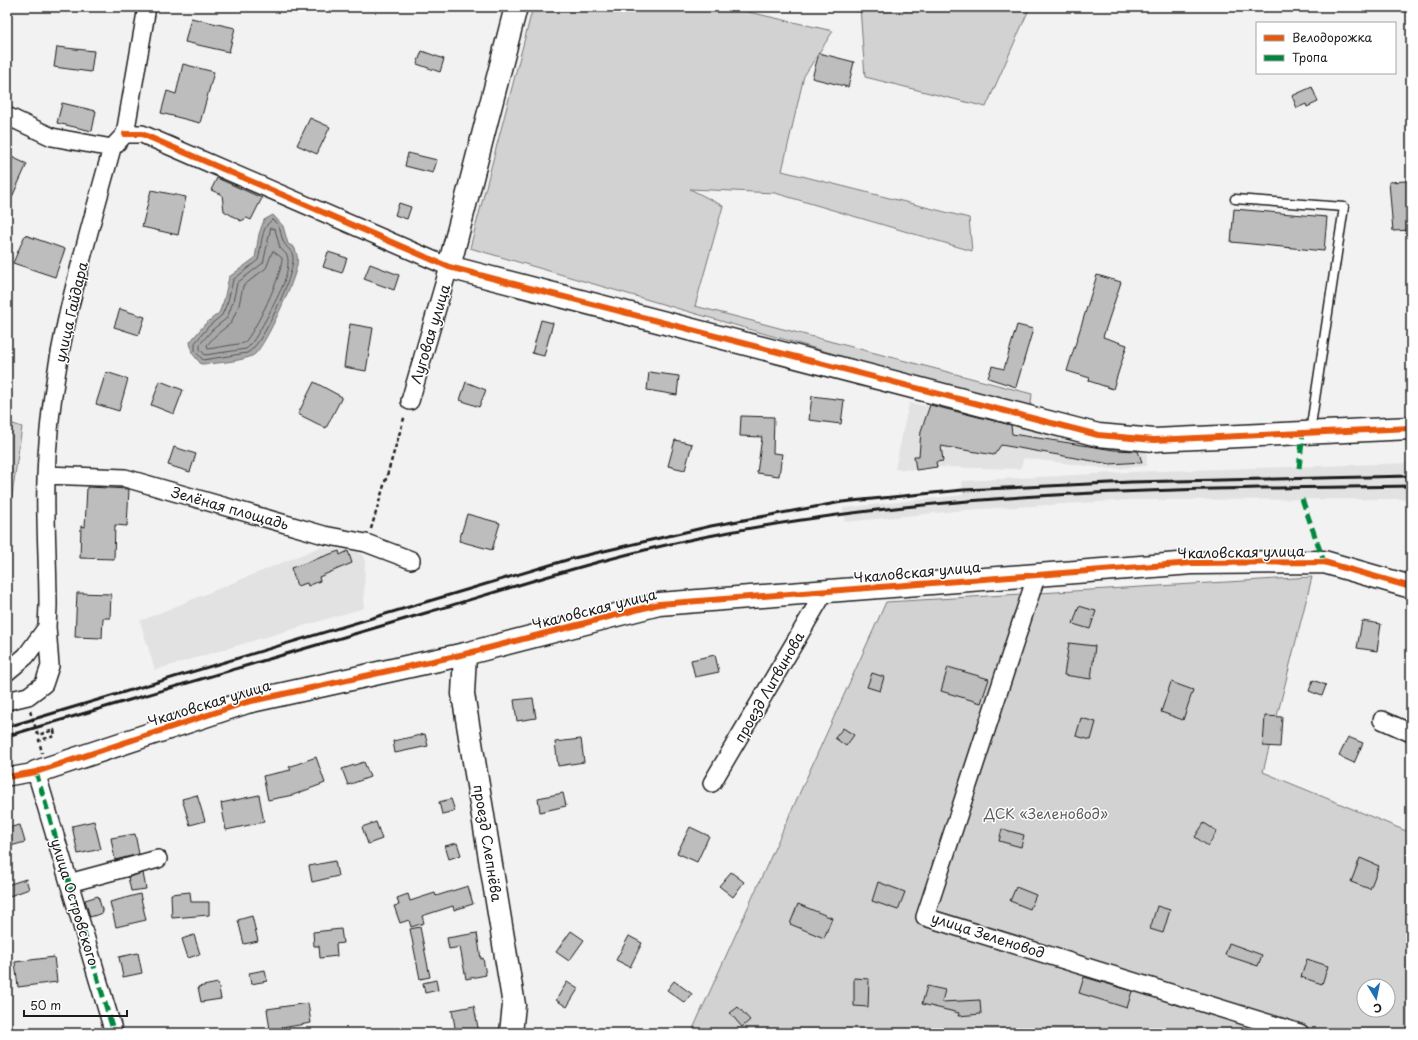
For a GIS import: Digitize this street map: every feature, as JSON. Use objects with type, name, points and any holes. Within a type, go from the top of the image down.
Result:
[{"type":"street","points":[[147,7],[125,134],[146,136],[449,267],[1098,435],[1154,440],[1411,428]]},
{"type":"street","name":"Луговая улица","points":[[410,401],[449,267],[516,7]]},
{"type":"street","points":[[7,116],[52,137],[112,148]]},
{"type":"street","name":"улица Гайдара","points":[[7,701],[28,696],[44,684],[50,666],[47,627],[46,475],[48,441],[60,350],[112,148],[125,134]]},
{"type":"street","name":"Зелёная площадь","points":[[46,475],[125,478],[324,535],[366,543],[411,560]]},
{"type":"street","name":"Чкаловская улица","points":[[7,777],[36,772],[247,702],[464,654],[659,604],[1192,563],[1324,562],[1411,587]]},
{"type":"street","name":"улица Зеленовод","points":[[1037,574],[925,917],[1300,1033]]},
{"type":"street","name":"проезд Литвинова","points":[[712,783],[825,591]]},
{"type":"street","points":[[7,672],[26,656],[47,627]]},
{"type":"street","name":"проезд Слепнёва","points":[[464,654],[463,694],[514,1005],[511,1033]]},
{"type":"street","points":[[1382,720],[1411,733]]},
{"type":"street","name":"улица Островского","points":[[36,772],[114,1033]]},
{"type":"street","points":[[70,883],[158,858]]},
{"type":"lane","points":[[1235,199],[1344,207],[1310,433]]},
{"type":"path","points":[[7,487],[13,489]]},
{"type":"path","points":[[29,707],[38,735],[54,730],[55,736],[39,740]]},
{"type":"shaded area","points":[[909,403],[1146,441],[1147,466],[1111,469],[1024,458],[1020,469],[937,467],[916,470],[895,469]]},
{"type":"shaded area","points":[[1411,463],[1411,499],[1131,500],[965,510],[845,522],[843,508],[963,495],[962,481],[1131,472]]},
{"type":"shaded area","points":[[320,547],[358,552],[365,558],[364,608],[155,670],[140,621]]},
{"type":"green space","points":[[533,7],[735,7],[735,9],[833,31],[804,76],[782,171],[969,218],[972,251],[775,193],[690,189],[723,206],[695,306],[1032,394],[1030,411],[470,248]]},
{"type":"green space","points":[[860,7],[1030,7],[986,107],[865,77]]},
{"type":"green space","points":[[7,422],[22,427],[7,529]]},
{"type":"green space","name":"ДСК «Зеленовод»","points":[[1312,577],[1263,772],[1411,833],[1411,1033],[698,1033],[692,1031],[886,602]]},
{"type":"water","points":[[273,215],[283,226],[288,244],[294,247],[297,253],[297,265],[291,284],[266,338],[255,354],[245,359],[221,363],[201,364],[192,353],[190,342],[205,324],[219,313],[224,300],[229,277],[255,258],[259,234],[264,220]]},
{"type":"building","points":[[191,18],[235,28],[229,52],[185,42]]},
{"type":"building","points":[[57,47],[94,51],[91,72],[54,67]]},
{"type":"building","points":[[422,51],[444,59],[440,72],[417,64]]},
{"type":"building","points":[[819,53],[854,62],[848,87],[812,78]]},
{"type":"building","points":[[183,64],[214,72],[200,123],[161,113],[167,91],[176,94]]},
{"type":"building","points":[[1312,87],[1318,102],[1307,107],[1306,104],[1297,108],[1292,96]]},
{"type":"building","points":[[62,103],[96,111],[92,131],[57,123]]},
{"type":"building","points":[[310,118],[330,127],[317,154],[297,145]]},
{"type":"building","points":[[408,153],[437,160],[433,173],[405,166]]},
{"type":"building","points":[[7,155],[27,164],[7,208]]},
{"type":"building","points":[[217,178],[262,198],[251,220],[247,218],[241,221],[224,211],[222,195],[211,190]]},
{"type":"building","points":[[1407,181],[1411,230],[1393,231],[1389,182]]},
{"type":"building","points":[[151,190],[186,197],[178,235],[142,227]]},
{"type":"building","points":[[399,203],[411,207],[407,219],[395,215]]},
{"type":"building","points":[[1234,209],[1327,217],[1324,251],[1231,242]]},
{"type":"building","points":[[25,235],[65,249],[55,277],[13,263]]},
{"type":"building","points":[[328,252],[347,258],[342,273],[323,267]]},
{"type":"building","points":[[370,264],[399,275],[394,290],[364,279]]},
{"type":"building","points":[[1097,275],[1121,282],[1103,337],[1127,345],[1113,389],[1089,381],[1090,378],[1067,371]]},
{"type":"building","points":[[120,309],[145,317],[139,335],[114,327]]},
{"type":"building","points":[[541,320],[553,323],[544,356],[532,353]]},
{"type":"building","points":[[350,324],[373,328],[366,371],[344,367]]},
{"type":"building","points":[[1017,325],[1033,329],[1016,387],[988,378],[992,366],[1004,369]]},
{"type":"building","points":[[106,372],[128,379],[119,411],[96,404]]},
{"type":"building","points":[[649,372],[679,376],[677,395],[647,390]]},
{"type":"building","points":[[160,381],[183,390],[174,414],[151,405]]},
{"type":"building","points":[[314,382],[342,397],[326,428],[298,414]]},
{"type":"building","points":[[466,382],[486,390],[479,407],[460,400]]},
{"type":"building","points":[[812,396],[844,400],[841,424],[809,420]]},
{"type":"building","points":[[930,405],[1011,425],[1012,434],[1114,450],[1138,451],[1142,462],[1110,464],[1001,445],[994,455],[941,446],[943,461],[936,462],[937,467],[916,470],[914,456],[919,456],[921,431]]},
{"type":"building","points":[[741,416],[774,417],[773,453],[782,454],[779,476],[757,473],[762,437],[740,436]]},
{"type":"building","points":[[675,440],[692,444],[685,470],[668,466]]},
{"type":"building","points":[[174,447],[196,454],[190,472],[168,465]]},
{"type":"building","points":[[87,487],[129,489],[127,526],[115,525],[114,559],[80,558],[81,526],[85,527]]},
{"type":"building","points":[[467,514],[500,523],[492,550],[459,541]]},
{"type":"building","points":[[339,551],[340,555],[348,551],[352,563],[319,577],[320,581],[308,586],[307,583],[297,586],[291,568]]},
{"type":"building","points":[[77,593],[111,594],[110,618],[103,618],[102,638],[75,637]]},
{"type":"building","points":[[1079,606],[1096,611],[1090,629],[1073,624]]},
{"type":"building","points":[[1362,621],[1381,624],[1377,651],[1357,648]]},
{"type":"building","points":[[1069,643],[1095,646],[1091,679],[1064,675]]},
{"type":"building","points":[[715,655],[719,672],[695,677],[691,660]]},
{"type":"building","points":[[948,667],[989,679],[981,703],[941,691]]},
{"type":"building","points":[[872,673],[884,677],[880,691],[867,687]]},
{"type":"building","points":[[1313,680],[1326,685],[1322,696],[1309,691]]},
{"type":"building","points":[[1171,682],[1193,690],[1183,720],[1161,712]]},
{"type":"building","points":[[533,698],[536,718],[517,721],[514,700]]},
{"type":"building","points":[[1265,716],[1282,717],[1280,747],[1263,746]]},
{"type":"building","points":[[1081,718],[1096,722],[1091,740],[1076,736]]},
{"type":"building","points":[[843,728],[854,735],[846,746],[835,738]]},
{"type":"building","points":[[425,734],[428,746],[395,753],[393,741]]},
{"type":"building","points":[[1348,737],[1363,743],[1354,763],[1339,756]]},
{"type":"building","points":[[581,739],[584,762],[558,766],[555,742]]},
{"type":"building","points":[[316,757],[325,783],[293,795],[268,800],[263,776],[291,770],[289,767]]},
{"type":"building","points":[[364,762],[370,777],[348,785],[342,769]]},
{"type":"building","points":[[563,793],[566,806],[540,812],[538,798]]},
{"type":"building","points":[[197,795],[205,821],[190,825],[182,799]]},
{"type":"building","points":[[259,795],[264,822],[226,830],[221,803]]},
{"type":"building","points":[[451,799],[455,811],[442,814],[439,802]]},
{"type":"building","points":[[94,821],[101,849],[78,854],[72,826]]},
{"type":"building","points":[[376,822],[382,839],[368,844],[362,827]]},
{"type":"building","points":[[1204,823],[1217,831],[1208,846],[1195,837]]},
{"type":"building","points":[[20,825],[25,842],[7,847],[7,828]]},
{"type":"building","points":[[690,827],[709,836],[697,862],[677,853]]},
{"type":"building","points":[[1002,829],[1024,835],[1021,847],[999,841]]},
{"type":"building","points":[[135,834],[139,854],[115,860],[111,838]]},
{"type":"building","points":[[457,843],[461,855],[449,859],[445,846]]},
{"type":"building","points":[[1360,858],[1379,866],[1370,889],[1351,882]]},
{"type":"building","points":[[335,861],[338,876],[312,882],[309,866]]},
{"type":"building","points":[[731,872],[744,882],[733,897],[719,886]]},
{"type":"building","points":[[143,873],[146,889],[131,891],[128,877]]},
{"type":"building","points":[[26,879],[29,889],[7,897],[7,885]]},
{"type":"building","points":[[878,882],[905,892],[898,910],[872,901]]},
{"type":"building","points":[[468,886],[473,904],[454,910],[453,906],[422,916],[424,923],[411,927],[409,920],[400,923],[394,906],[399,905],[397,898],[408,894],[410,901],[435,893],[436,896]]},
{"type":"building","points":[[1016,887],[1036,895],[1030,909],[1010,901]]},
{"type":"building","points":[[190,892],[191,902],[209,902],[209,915],[172,918],[171,894]]},
{"type":"building","points":[[140,894],[146,920],[116,927],[110,902]]},
{"type":"building","points":[[98,896],[103,913],[90,917],[85,900]]},
{"type":"building","points":[[798,904],[832,918],[824,938],[790,924]]},
{"type":"building","points":[[1157,906],[1170,910],[1163,933],[1150,929]]},
{"type":"building","points":[[252,916],[258,941],[244,944],[238,920]]},
{"type":"building","points":[[420,927],[430,977],[420,979],[410,929]]},
{"type":"building","points":[[341,929],[343,943],[336,944],[337,956],[320,958],[319,946],[314,946],[313,932]]},
{"type":"building","points":[[571,931],[584,940],[569,961],[556,952]]},
{"type":"building","points":[[477,933],[481,959],[483,958],[486,975],[466,979],[460,947],[449,949],[447,938]]},
{"type":"building","points":[[194,935],[200,954],[188,958],[182,939]]},
{"type":"building","points":[[629,936],[642,943],[630,967],[616,960]]},
{"type":"building","points":[[1229,943],[1262,955],[1258,966],[1225,955]]},
{"type":"building","points":[[138,953],[142,973],[123,977],[119,957]]},
{"type":"building","points":[[54,957],[57,982],[18,987],[15,962]]},
{"type":"building","points":[[1307,959],[1328,966],[1322,984],[1301,977]]},
{"type":"building","points":[[265,970],[267,981],[251,984],[249,973]]},
{"type":"building","points":[[1084,977],[1132,991],[1127,1008],[1079,993]]},
{"type":"building","points":[[854,978],[869,979],[868,1007],[854,1006]]},
{"type":"building","points":[[436,980],[438,990],[425,993],[423,983]]},
{"type":"building","points":[[674,981],[692,994],[685,1003],[667,990]]},
{"type":"building","points":[[567,982],[578,989],[567,1007],[556,1000]]},
{"type":"building","points":[[218,983],[221,999],[201,1002],[198,987]]},
{"type":"building","points":[[927,986],[945,990],[942,1002],[980,1000],[981,1014],[958,1016],[959,1013],[922,1004]]},
{"type":"building","points":[[308,1003],[311,1023],[270,1030],[267,1009]]},
{"type":"building","points":[[474,1006],[479,1033],[456,1033],[452,1010]]},
{"type":"building","points":[[738,1007],[750,1020],[742,1027],[730,1013]]},
{"type":"railway","points":[[7,727],[570,559],[711,526],[842,502],[963,490],[1131,482],[1411,476]]},
{"type":"railway","points":[[7,736],[606,560],[678,542],[714,535],[800,520],[887,509],[974,501],[1149,491],[1411,486]]},
{"type":"marked path","points":[[1299,468],[1303,433]]},
{"type":"marked path","points":[[1302,499],[1324,562]]},
{"type":"marked path","points":[[36,772],[114,1033]]},
{"type":"cycle path","points":[[125,134],[142,134],[449,267],[1098,435],[1154,440],[1411,428]]},
{"type":"cycle path","points":[[7,777],[36,772],[247,702],[465,654],[659,604],[1192,563],[1324,562],[1411,587]]}]
